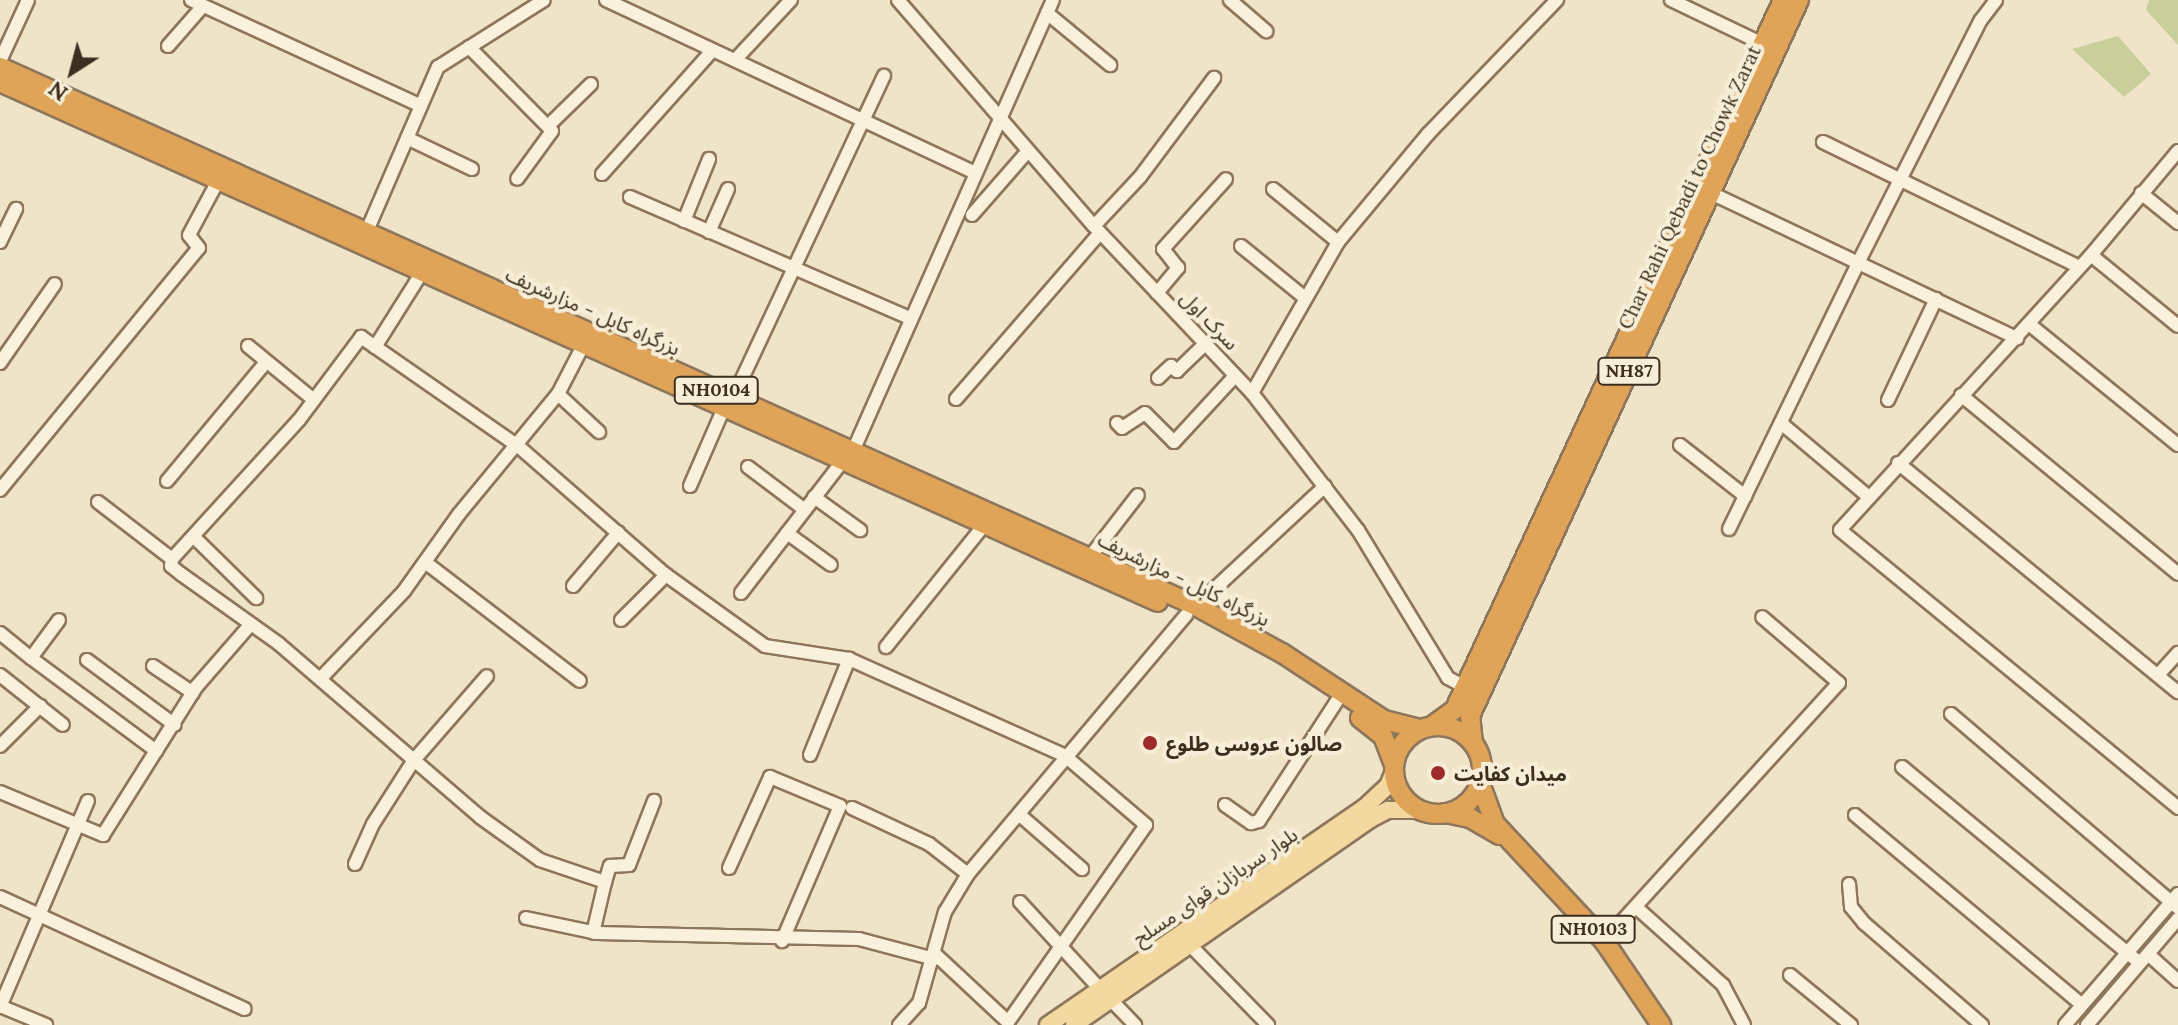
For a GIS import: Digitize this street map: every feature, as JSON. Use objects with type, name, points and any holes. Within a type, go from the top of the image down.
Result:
[{"type":"highway","name":"Char Rahi Qebadi to Chowk Zarat","points":[[1473,743],[1470,716],[1711,193],[1769,47],[1783,0]]},
{"type":"highway","name":"Char Rahi Qebadi to Chowk Zarat","points":[[1426,727],[1455,709],[1769,47],[1799,0]]},
{"type":"highway","name":"بزرگراه کابل - مزارشریف","points":[[0,67],[366,233],[586,340],[728,404],[1090,557],[1282,653],[1384,720],[1426,727]]},
{"type":"highway","name":"بزرگراه کابل - مزارشریف","points":[[0,82],[421,274],[586,340]]},
{"type":"highway","name":"بزرگراه کابل - مزارشریف","points":[[847,456],[985,524],[1191,610],[1337,701],[1383,736],[1394,768]]},
{"type":"highway","points":[[1426,727],[1455,729],[1473,743],[1481,763],[1480,783],[1467,803],[1446,813],[1420,810],[1401,794],[1394,768],[1398,749],[1426,727]]},
{"type":"highway","name":"NH0103","points":[[1480,783],[1484,803],[1511,843],[1604,941],[1661,1025]]},
{"type":"highway","name":"NH0103","points":[[1446,813],[1484,824],[1511,843]]},
{"type":"main road","name":"بلوار سربازان قوای مسلح","points":[[1074,1025],[1105,994],[1371,803],[1394,768]]},
{"type":"main road","name":"بلوار سربازان قوای مسلح","points":[[1048,1025],[1190,945],[1372,818],[1388,810],[1420,810]]},
{"type":"street","points":[[0,61],[28,0]]},
{"type":"street","points":[[366,233],[438,67],[544,0]]},
{"type":"street","points":[[606,0],[973,172]]},
{"type":"street","points":[[735,60],[791,0]]},
{"type":"street","name":"سرک اول","points":[[898,0],[1097,230],[1252,393],[1325,486],[1410,611],[1448,678],[1465,687]]},
{"type":"street","points":[[1230,0],[1266,31]]},
{"type":"street","points":[[1252,393],[1338,242],[1428,134],[1557,0]]},
{"type":"street","points":[[1671,0],[1769,47]]},
{"type":"street","points":[[1729,529],[1859,261],[1904,181],[1981,20],[1996,0]]},
{"type":"street","points":[[168,46],[197,3],[421,106]]},
{"type":"street","points":[[741,593],[847,456],[1051,3],[1110,65]]},
{"type":"street","points":[[469,47],[548,126],[550,137],[517,179]]},
{"type":"street","points":[[602,174],[713,50]]},
{"type":"street","points":[[690,486],[884,76]]},
{"type":"street","points":[[956,399],[1140,177],[1214,78]]},
{"type":"street","points":[[548,126],[591,84]]},
{"type":"street","points":[[407,138],[472,169]]},
{"type":"street","points":[[1823,142],[2079,267]]},
{"type":"street","points":[[972,215],[1028,151]]},
{"type":"street","points":[[2178,151],[2017,338],[1898,463],[1840,530],[2178,808]]},
{"type":"street","points":[[684,221],[709,159]]},
{"type":"street","points":[[1157,293],[1178,268],[1162,249],[1226,179]]},
{"type":"street","points":[[0,490],[199,248],[189,235],[218,181]]},
{"type":"street","points":[[709,232],[728,189]]},
{"type":"street","points":[[1273,189],[1338,242]]},
{"type":"street","points":[[1711,193],[2017,338]]},
{"type":"street","points":[[2141,193],[2178,223]]},
{"type":"street","points":[[630,197],[909,318]]},
{"type":"street","points":[[0,242],[16,209]]},
{"type":"street","points":[[1241,246],[1305,298]]},
{"type":"street","points":[[2091,255],[2178,326]]},
{"type":"street","points":[[375,347],[421,274]]},
{"type":"street","points":[[0,363],[55,284]]},
{"type":"street","points":[[1888,400],[1936,299]]},
{"type":"street","points":[[2029,324],[2178,445]]},
{"type":"street","points":[[526,918],[593,933],[782,941],[859,939],[934,956],[1008,1022],[1146,825],[1064,755],[849,659],[765,646],[666,575],[518,446],[361,337],[314,400],[195,538],[172,559],[171,566],[320,679],[414,760],[540,860],[605,882]]},
{"type":"street","points":[[320,679],[404,591],[518,446],[558,394],[586,340]]},
{"type":"street","points":[[1158,378],[1171,366],[1177,371],[1205,344]]},
{"type":"street","points":[[248,346],[314,400]]},
{"type":"street","points":[[167,481],[266,362]]},
{"type":"street","points":[[1117,423],[1124,428],[1145,413],[1174,442],[1235,376]]},
{"type":"street","points":[[558,394],[599,432]]},
{"type":"street","points":[[1961,395],[2178,574]]},
{"type":"street","points":[[1781,423],[1869,497]]},
{"type":"street","points":[[1680,445],[1745,496]]},
{"type":"street","points":[[1898,463],[2178,692]]},
{"type":"street","points":[[748,467],[805,510]]},
{"type":"street","points":[[899,1025],[919,1003],[945,912],[968,874],[1021,816],[1064,755],[1191,610],[1325,486]]},
{"type":"street","points":[[1090,557],[1138,495]]},
{"type":"street","points":[[814,497],[860,530]]},
{"type":"street","points":[[98,502],[172,559]]},
{"type":"street","points":[[886,647],[985,524]]},
{"type":"street","points":[[573,586],[618,533]]},
{"type":"street","points":[[787,533],[831,565]]},
{"type":"street","points":[[195,538],[256,598]]},
{"type":"street","points":[[425,562],[580,681]]},
{"type":"street","points":[[621,620],[666,575]]},
{"type":"street","points":[[1604,941],[1839,683],[1762,617]]},
{"type":"street","points":[[31,658],[59,620]]},
{"type":"street","points":[[0,792],[103,835],[193,693],[250,625]]},
{"type":"street","points":[[0,633],[156,751]]},
{"type":"street","points":[[2158,675],[2178,653]]},
{"type":"street","points":[[810,755],[849,659]]},
{"type":"street","points":[[87,660],[175,725]]},
{"type":"street","points":[[153,666],[193,693]]},
{"type":"street","points":[[0,675],[63,725]]},
{"type":"street","points":[[355,864],[373,824],[414,760],[487,676]]},
{"type":"street","points":[[1225,805],[1256,823],[1337,701]]},
{"type":"street","points":[[0,746],[40,706]]},
{"type":"street","points":[[1951,714],[2176,901],[2127,953],[2068,1024]]},
{"type":"street","points":[[1902,767],[2127,953],[2144,959],[2178,981]]},
{"type":"street","points":[[729,868],[770,777],[840,806],[782,941]]},
{"type":"street","points":[[46,1025],[0,1006],[88,801]]},
{"type":"street","points":[[593,933],[610,866],[629,865],[654,801]]},
{"type":"street","points":[[852,808],[929,844],[968,874]]},
{"type":"street","points":[[1855,815],[2082,1005]]},
{"type":"street","points":[[1021,816],[1082,869]]},
{"type":"street","points":[[1849,884],[1851,907],[1864,923],[1982,1025]]},
{"type":"street","points":[[0,897],[245,1009]]},
{"type":"street","points":[[1020,902],[1135,1025]]},
{"type":"street","points":[[1636,907],[1723,985],[1744,1025]]},
{"type":"street","points":[[2087,1025],[2178,919]]},
{"type":"street","points":[[1190,945],[1268,1025]]},
{"type":"street","points":[[1790,975],[1851,1025]]},
{"type":"green space","points":[[2149,0],[2178,0],[2178,45],[2146,10]]},
{"type":"green space","points":[[2118,36],[2151,74],[2124,97],[2072,49]]},
{"type":"place","name":"صالون عروسی طلوع","points":[[1150,743]]},
{"type":"place","name":"میدان کفایت","points":[[1438,773]]}]
